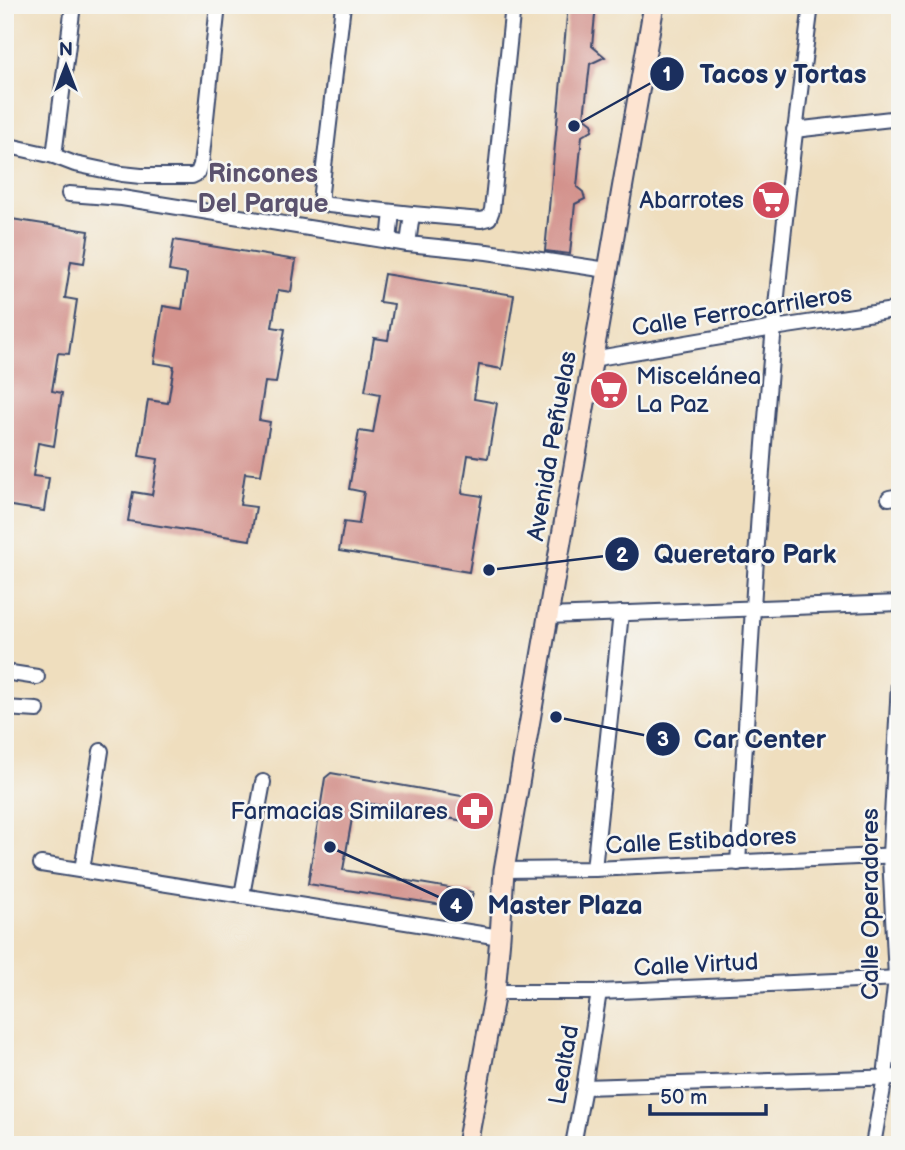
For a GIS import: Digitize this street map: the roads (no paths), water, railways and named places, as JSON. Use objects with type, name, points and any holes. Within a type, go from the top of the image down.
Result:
[{"type":"street","points":[[54,156],[73,5]]},
{"type":"street","points":[[5,145],[122,174],[192,176],[198,173],[201,166],[218,5]]},
{"type":"street","points":[[343,5],[321,202],[481,220],[489,218],[492,210],[513,5]]},
{"type":"street","name":"Avenida Peñuelas","points":[[467,1145],[495,992],[504,870],[654,5]]},
{"type":"street","points":[[738,863],[774,328],[794,130],[811,5]]},
{"type":"street","points":[[794,130],[900,118]]},
{"type":"street","points":[[122,174],[122,198]]},
{"type":"street","points":[[139,201],[141,176]]},
{"type":"street","points":[[69,194],[122,198],[408,244],[487,251],[607,270]]},
{"type":"street","points":[[389,241],[392,212]]},
{"type":"street","points":[[408,244],[412,214]]},
{"type":"street","name":"Calle Ferrocarrileros","points":[[592,359],[900,309]]},
{"type":"street","points":[[547,616],[900,603]]},
{"type":"street","points":[[594,869],[621,613]]},
{"type":"street","name":"Calle Operadores","points":[[873,1145],[892,1077],[898,978],[895,855],[900,663]]},
{"type":"street","points":[[5,671],[37,677]]},
{"type":"street","points":[[5,708],[37,710]]},
{"type":"street","points":[[82,870],[102,751]]},
{"type":"street","points":[[242,895],[263,782]]},
{"type":"street","name":"Calle Estibadores","points":[[504,870],[594,869],[895,855]]},
{"type":"street","points":[[41,864],[500,937]]},
{"type":"street","name":"Calle Virtud","points":[[495,992],[599,992],[898,978]]},
{"type":"street","name":"Lealtad","points":[[573,1145],[599,992]]},
{"type":"street","points":[[584,1087],[892,1077]]},
{"type":"place","name":"Tacos y Tortas","points":[[574,126]]},
{"type":"place","name":"Abarrotes","points":[[771,200]]},
{"type":"place","name":"Miscelánea La Paz","points":[[609,390]]},
{"type":"place","name":"Queretaro Park","points":[[489,570]]},
{"type":"place","name":"Car Center","points":[[556,717]]},
{"type":"place","name":"Farmacias Similares","points":[[475,811]]},
{"type":"place","name":"Master Plaza","points":[[330,847]]},
{"type":"district","name":"Rincones Del Parque","points":[[263,189]]}]
